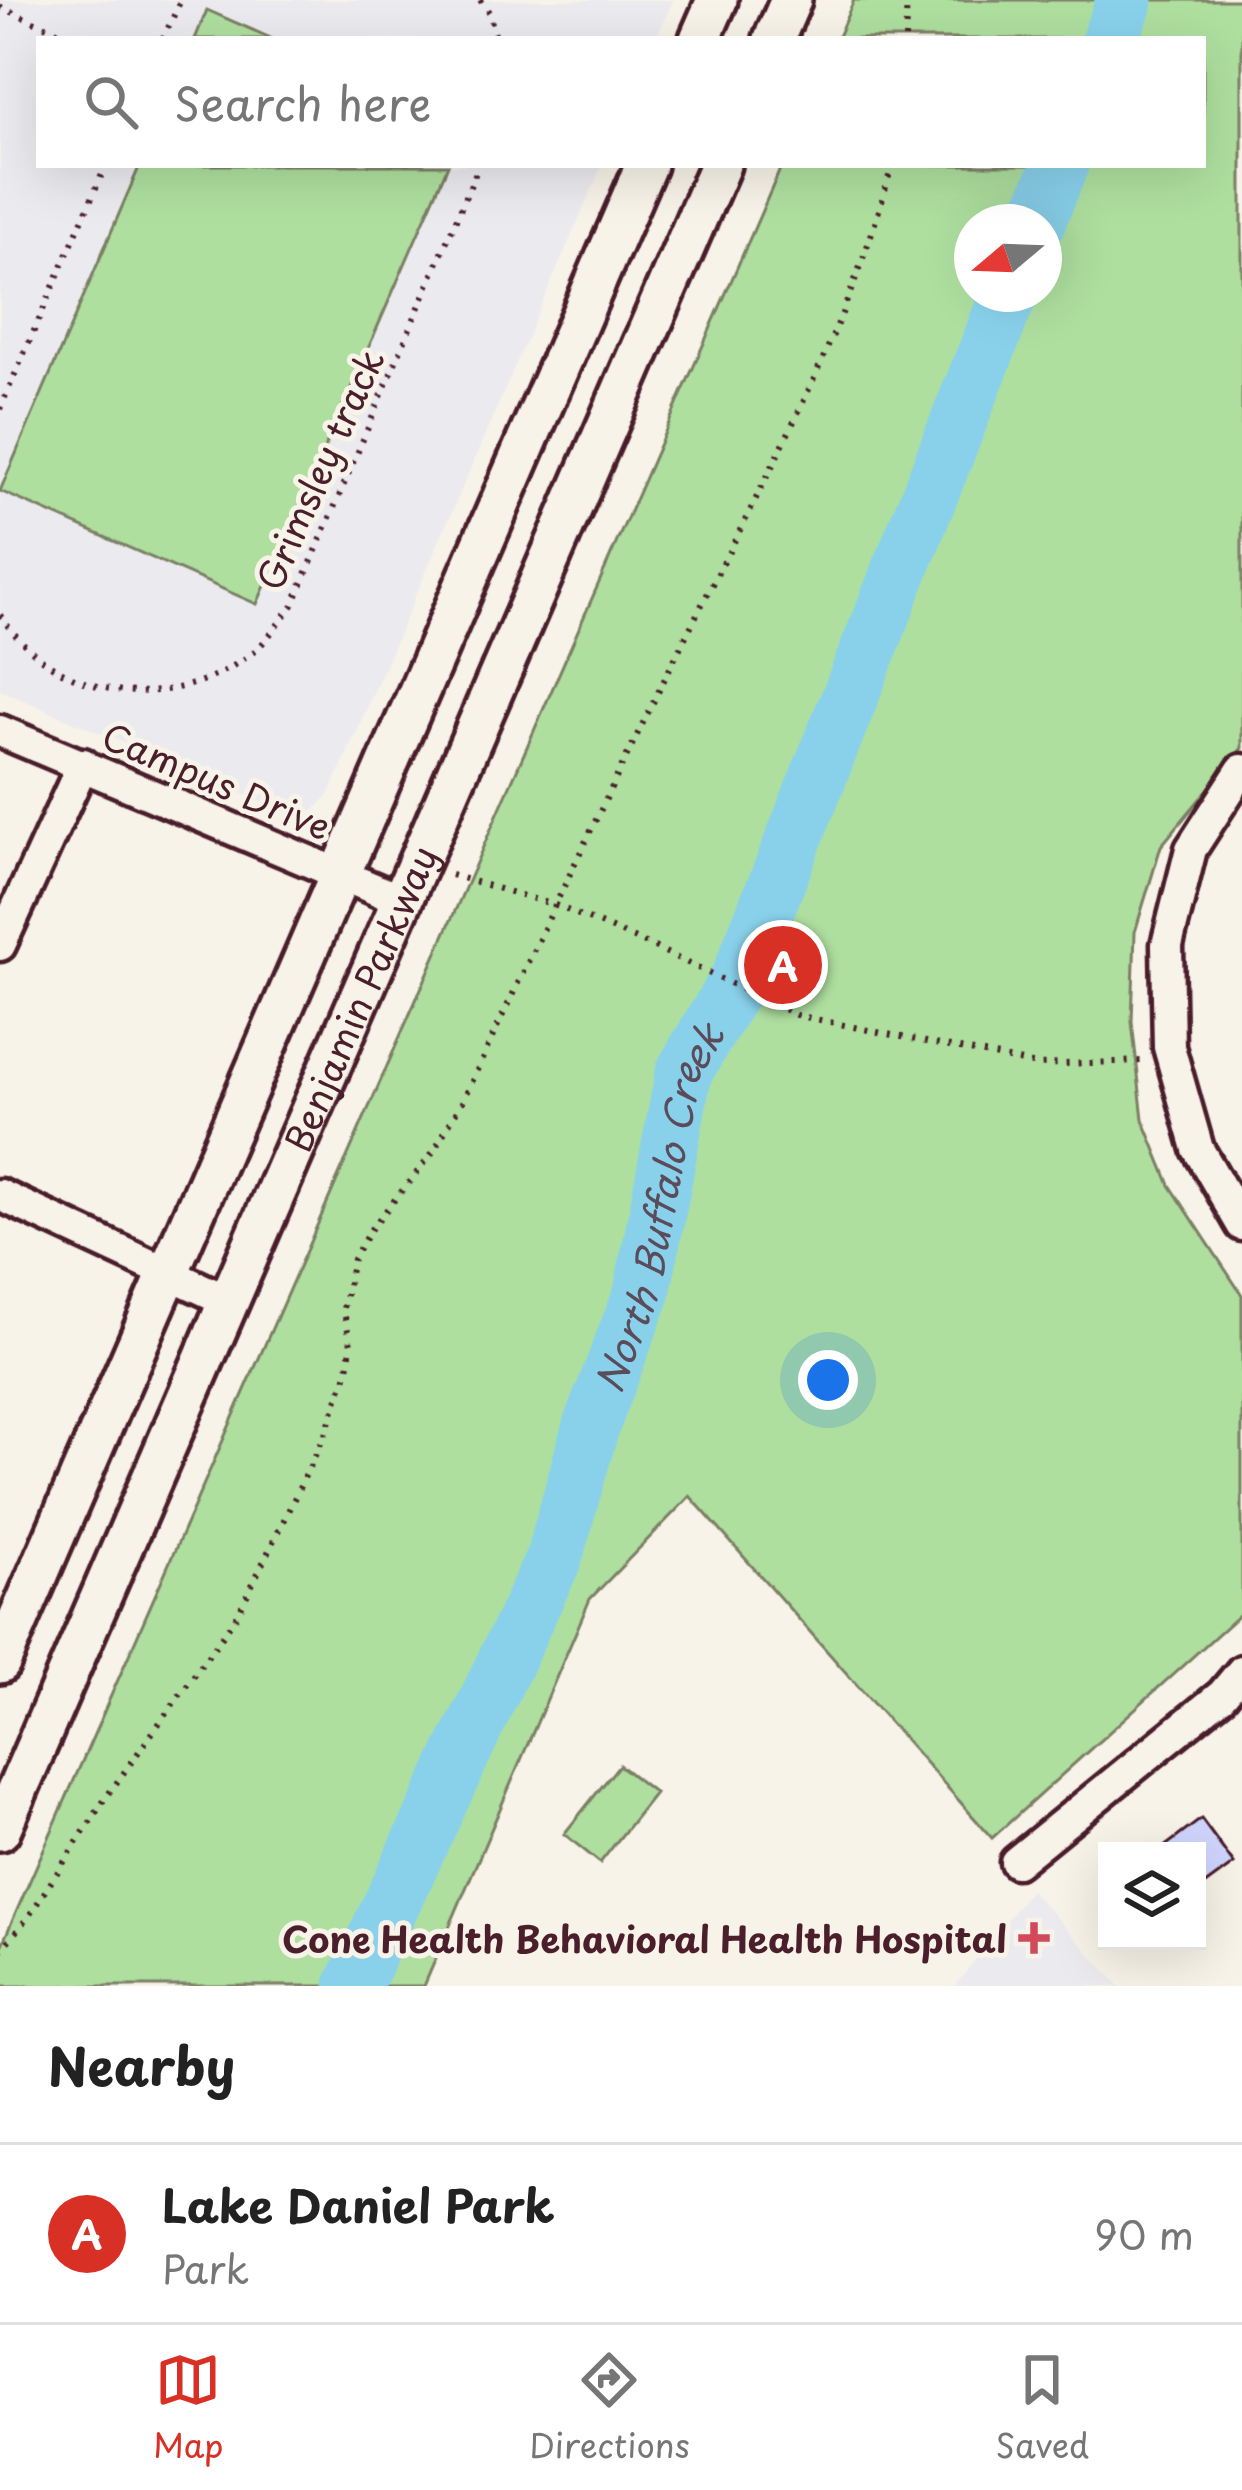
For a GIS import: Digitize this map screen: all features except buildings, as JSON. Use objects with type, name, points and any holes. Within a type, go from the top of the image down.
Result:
[{"type":"main road","points":[[701,36],[717,0]]},
{"type":"main road","points":[[775,36],[790,0]]},
{"type":"main road","name":"Benjamin Parkway","points":[[0,1663],[645,168]]},
{"type":"main road","name":"Benjamin Parkway","points":[[0,1831],[718,168]]},
{"type":"street","name":"Campus Drive","points":[[0,731],[403,901]]},
{"type":"street","points":[[0,945],[83,764]]},
{"type":"street","points":[[1242,770],[1191,849],[1167,945],[1172,1058],[1198,1149],[1242,1225]]},
{"type":"street","points":[[0,1195],[228,1301]]},
{"type":"street","points":[[1016,1862],[1235,1694]]},
{"type":"path","points":[[164,36],[181,0]]},
{"type":"path","points":[[480,0],[489,12],[495,36]]},
{"type":"path","points":[[905,36],[907,0]]},
{"type":"path","points":[[0,7],[69,36]]},
{"type":"path","points":[[0,409],[105,168]]},
{"type":"path","name":"Grimsley track","points":[[0,615],[17,640],[74,680],[136,695],[199,681],[253,653],[293,605],[478,168]]},
{"type":"path","points":[[0,1951],[238,1614],[324,1437],[349,1371],[351,1343],[343,1308],[353,1259],[370,1229],[431,1155],[461,1104],[826,347],[875,229],[891,168]]},
{"type":"path","points":[[419,864],[555,905],[796,1016],[1037,1065],[1172,1058]]},
{"type":"shaded area","points":[[0,0],[673,0],[657,36],[36,36],[36,168],[601,168],[329,795],[312,812],[296,817],[0,690]]},
{"type":"shaded area","name":"Cone Health Behavioral Health Hospital","points":[[1030,1890],[1120,1986],[955,1986]]},
{"type":"green space","points":[[854,0],[1242,0],[1242,748],[1161,846],[1135,932],[1132,1022],[1143,1119],[1170,1185],[1242,1295],[1242,1612],[992,1838],[690,1496],[590,1599],[424,1986],[0,1986],[0,1949],[781,168],[1206,168],[1206,36],[838,36]]},
{"type":"green space","points":[[207,10],[266,36],[196,36]]},
{"type":"green space","points":[[139,168],[447,168],[257,604],[0,491]]},
{"type":"green space","points":[[619,1765],[655,1793],[600,1863],[564,1834]]},
{"type":"waterway","name":"North Buffalo Creek","points":[[1111,36],[1125,0]]},
{"type":"waterway","name":"North Buffalo Creek","points":[[1044,204],[1059,168]]},
{"type":"waterway","name":"North Buffalo Creek","points":[[353,1986],[554,1558],[591,1426],[642,1293],[684,1072],[739,978],[1002,312]]},
{"type":"place","name":"Lake Daniel Park","points":[[783,965]]},
{"type":"place","name":"Cone Health Behavioral Health Hospital","points":[[1034,1938]]}]
